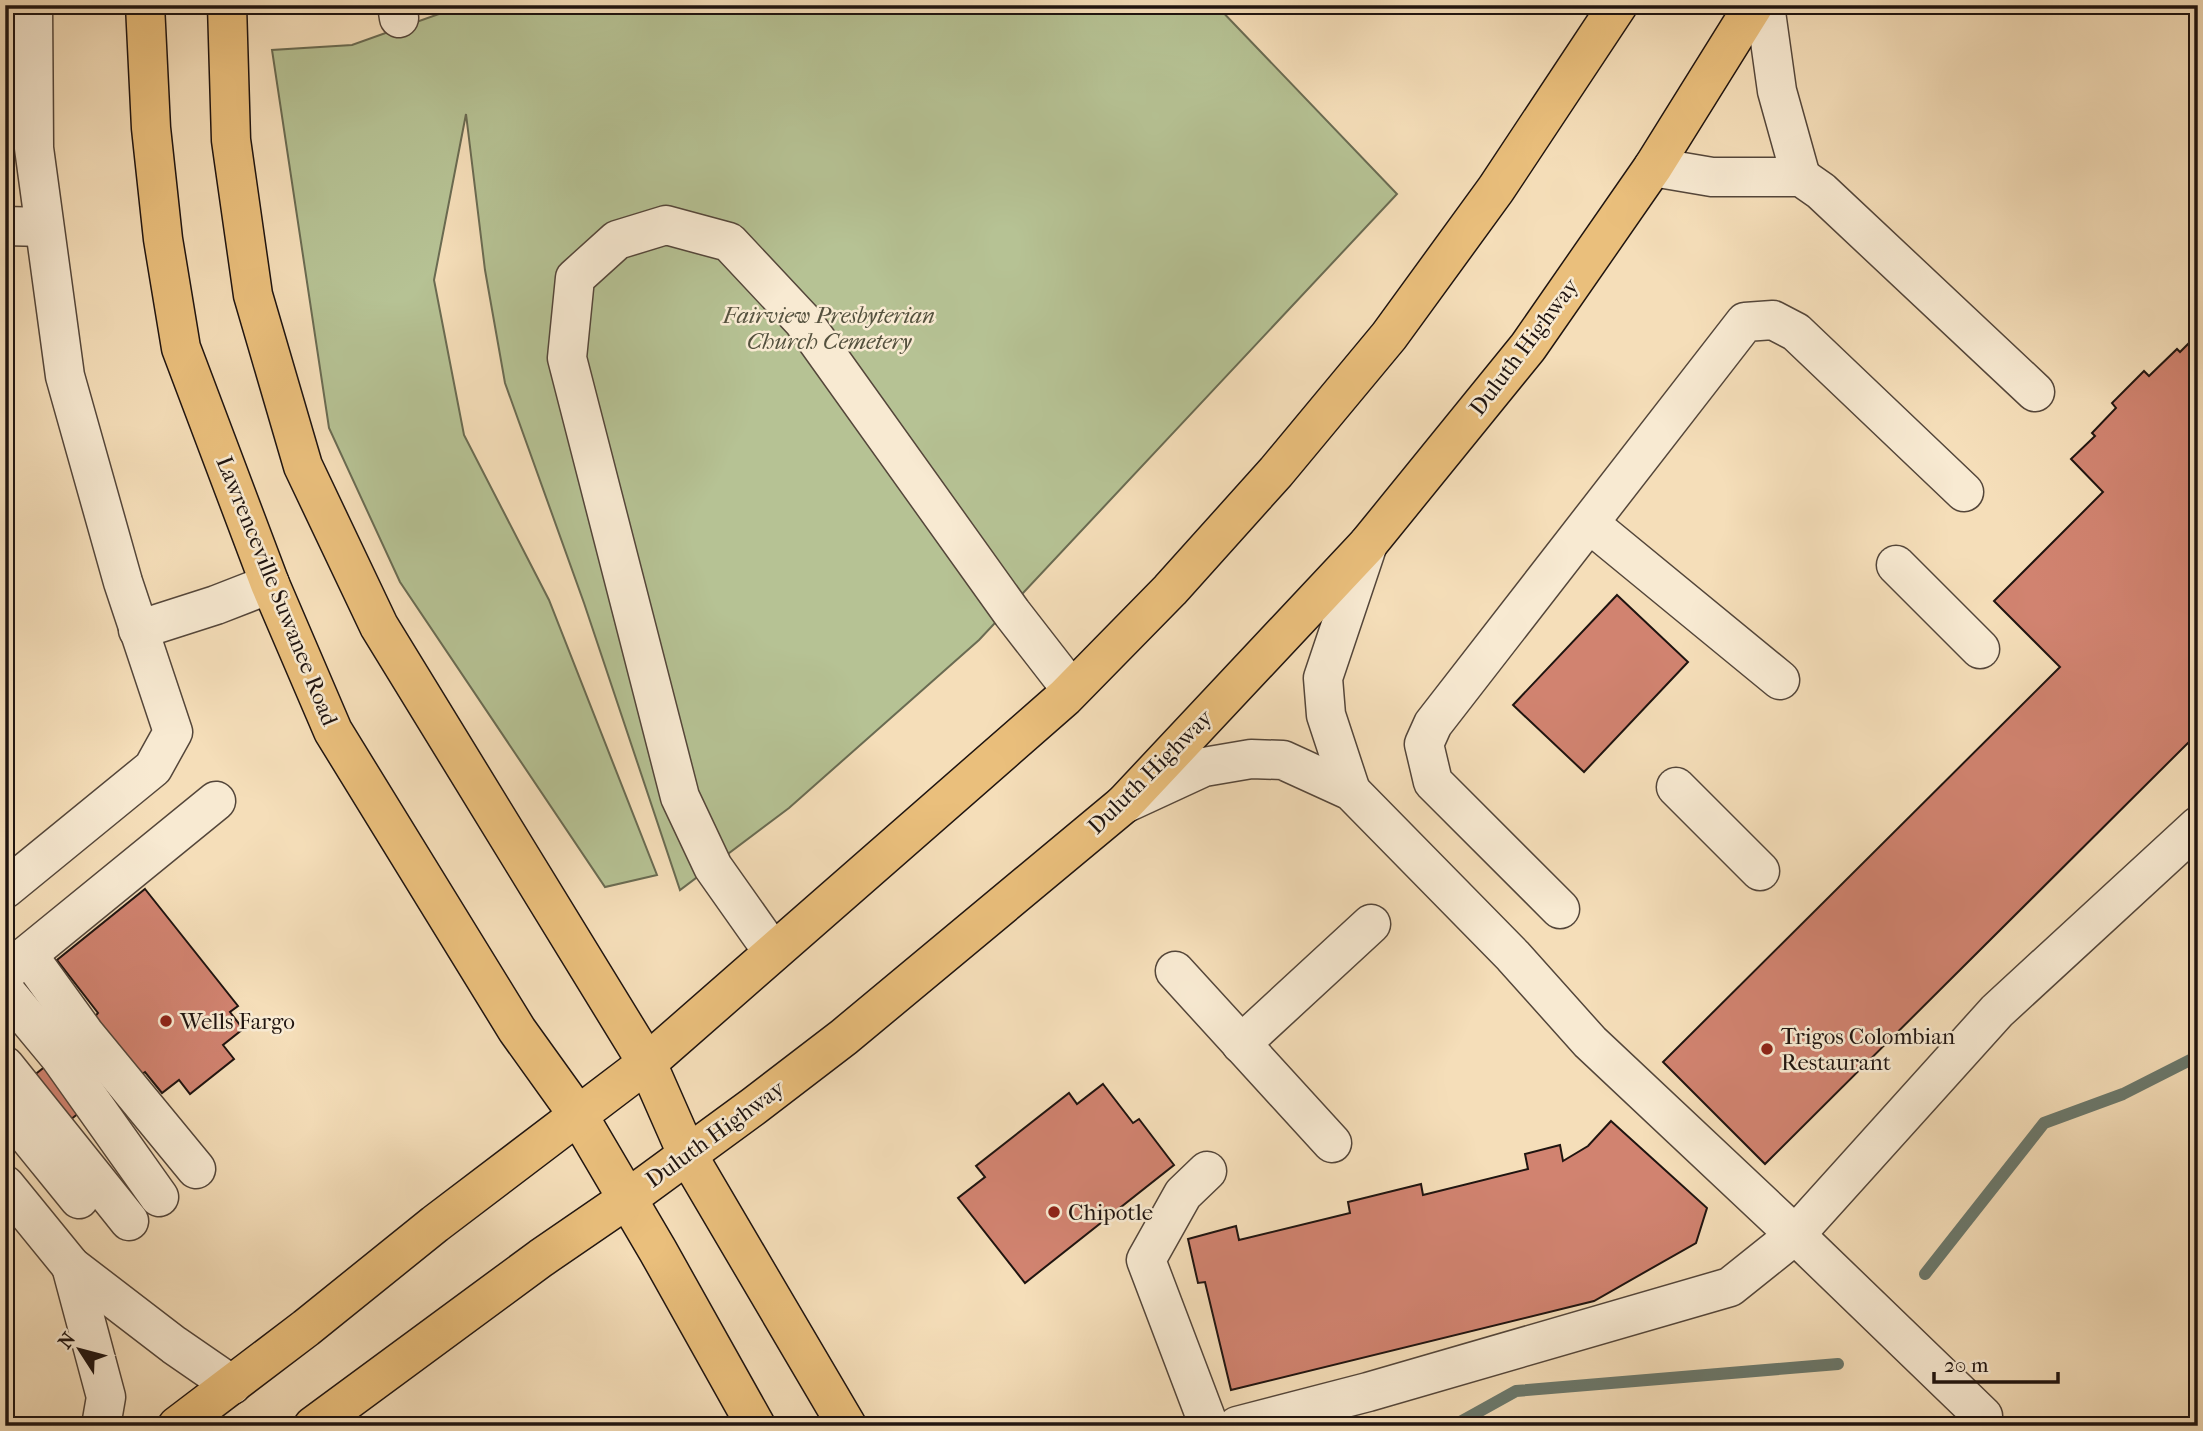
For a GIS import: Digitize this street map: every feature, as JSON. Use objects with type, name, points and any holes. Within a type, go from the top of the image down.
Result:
[{"type":"main road","name":"Lawrenceville Suwanee Road","points":[[145,5],[151,128],[163,239],[181,348],[270,584],[332,730],[517,1030],[578,1115],[756,1426]]},
{"type":"main road","points":[[227,5],[230,140],[253,295],[303,466],[379,626],[647,1063],[687,1154],[847,1426]]},
{"type":"main road","points":[[177,1426],[435,1224],[647,1063],[1071,690],[1170,590],[1276,472],[1389,336],[1496,189],[1618,5]]},
{"type":"main road","name":"Duluth Highway","points":[[313,1426],[541,1258],[627,1199],[844,1037],[1124,804],[1368,544],[1528,346],[1653,167],[1754,5]]},
{"type":"lane","points":[[5,889],[153,768],[173,732],[122,582],[65,376],[34,148],[33,5]]},
{"type":"lane","points":[[1765,5],[1777,90],[1801,177]]},
{"type":"lane","points":[[1653,167],[1712,177],[1801,177],[1821,191],[2035,392]]},
{"type":"lane","points":[[773,952],[713,867],[680,797],[567,358],[575,278],[617,240],[666,225],[729,242],[803,321],[1012,613],[1071,690]]},
{"type":"lane","points":[[5,226],[44,226]]},
{"type":"lane","points":[[1559,909],[1433,782],[1424,744],[1433,724],[1745,322],[1773,320],[1797,332],[1964,492]]},
{"type":"lane","points":[[1590,524],[1780,680]]},
{"type":"lane","points":[[1351,791],[1326,715],[1324,678],[1368,544]]},
{"type":"lane","points":[[1896,565],[1980,649]]},
{"type":"lane","points":[[138,630],[270,584]]},
{"type":"lane","points":[[1124,804],[1204,767],[1251,759],[1283,761],[1351,791],[1513,956],[1590,1042],[1795,1234],[1983,1416]]},
{"type":"lane","points":[[1676,787],[1760,871]]},
{"type":"lane","points":[[153,1203],[100,1052],[13,971],[216,801]]},
{"type":"lane","points":[[1237,1426],[1368,1392],[1730,1287],[1795,1234],[1997,1011],[2198,826]]},
{"type":"lane","points":[[1241,1044],[1371,924]]},
{"type":"lane","points":[[1175,971],[1332,1143]]},
{"type":"lane","points":[[5,1028],[153,1203]]},
{"type":"lane","points":[[5,1066],[153,1203]]},
{"type":"lane","points":[[5,1108],[153,1203]]},
{"type":"lane","points":[[1207,1171],[1183,1194],[1146,1260],[1209,1426]]},
{"type":"lane","points":[[5,1185],[71,1266],[174,1345],[232,1385]]},
{"type":"lane","points":[[71,1266],[106,1397],[101,1426]]},
{"type":"green space","name":"Fairview Presbyterian Church Cemetery","points":[[464,5],[1216,5],[1397,194],[979,640],[789,808],[680,890],[584,603],[505,383],[485,270],[466,114],[434,280],[464,435],[549,600],[657,875],[605,887],[400,582],[329,428],[272,50],[352,45]]},
{"type":"building","points":[[2198,334],[2198,733],[1765,1164],[1663,1062],[2060,667],[1994,601],[2103,492],[2071,459],[2095,436],[2092,433],[2116,408],[2112,403],[2144,371],[2149,376],[2177,349],[2180,352]]},
{"type":"building","points":[[1617,595],[1688,662],[1584,772],[1513,705]]},
{"type":"building","name":"Wells Fargo","points":[[145,889],[238,1006],[230,1012],[243,1029],[223,1045],[234,1059],[190,1094],[179,1080],[162,1093],[145,1072],[139,1076],[133,1070],[36,1147],[5,1098],[70,1047],[98,1013],[57,960]]},
{"type":"building","points":[[1103,1084],[1133,1123],[1139,1119],[1174,1165],[1025,1283],[958,1198],[985,1177],[976,1166],[1069,1093],[1077,1104]]},
{"type":"building","points":[[1611,1121],[1707,1208],[1696,1243],[1594,1301],[1231,1390],[1205,1282],[1198,1283],[1188,1239],[1236,1226],[1239,1240],[1350,1213],[1348,1202],[1421,1184],[1423,1195],[1528,1169],[1525,1154],[1560,1145],[1563,1161],[1588,1146]]},
{"type":"waterway","points":[[1925,1274],[2044,1123],[2123,1094],[2198,1056]]},
{"type":"waterway","points":[[1453,1426],[1516,1391],[1838,1364]]},
{"type":"place","name":"Wells Fargo","points":[[166,1021]]},
{"type":"place","name":"Trigos Colombian Restaurant","points":[[1767,1049]]},
{"type":"place","name":"Chipotle","points":[[1054,1212]]}]
